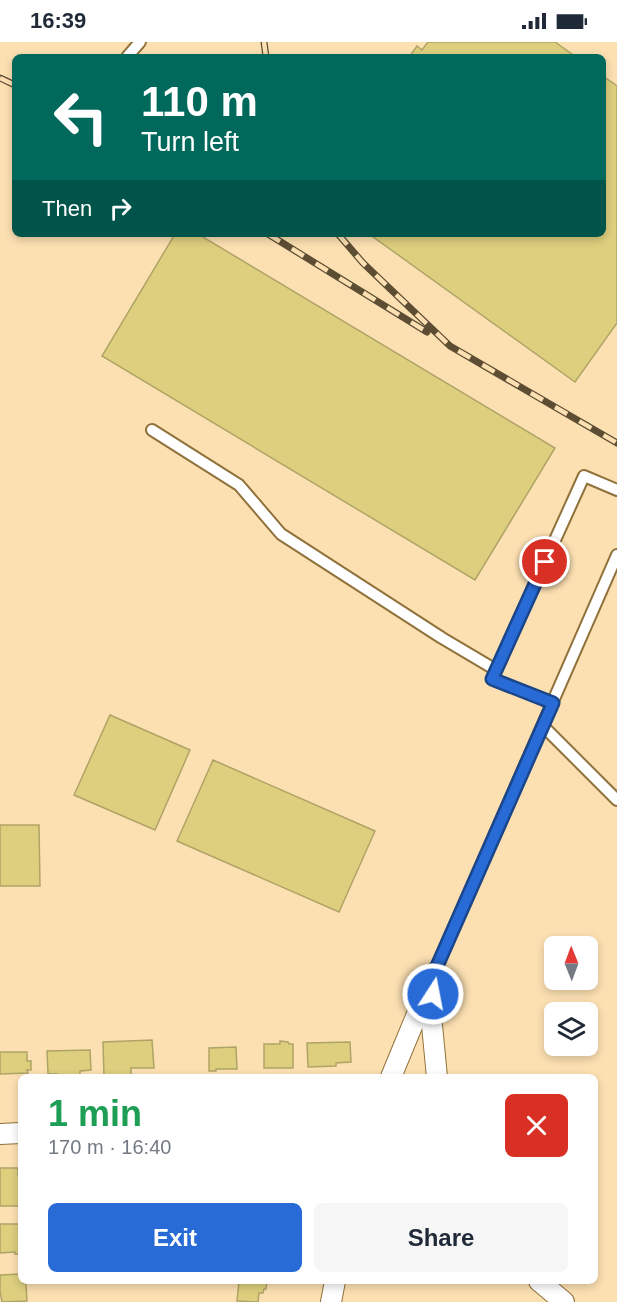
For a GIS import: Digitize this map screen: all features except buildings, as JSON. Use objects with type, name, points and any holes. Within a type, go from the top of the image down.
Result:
[{"type":"street","points":[[392,1074],[434,973]]},
{"type":"street","points":[[434,973],[431,1015],[437,1074]]},
{"type":"street","points":[[0,1134],[18,1133]]},
{"type":"street","points":[[331,1302],[334,1284]]},
{"type":"street","points":[[543,1284],[564,1302]]},
{"type":"lane","points":[[130,54],[140,42]]},
{"type":"lane","points":[[152,430],[238,485],[281,534],[442,638],[496,670]]},
{"type":"lane","points":[[553,703],[492,679],[584,476],[617,490]]},
{"type":"lane","points":[[434,973],[617,555]]},
{"type":"lane","points":[[543,726],[617,800]]},
{"type":"railway","points":[[264,42],[266,54]]},
{"type":"railway","points":[[0,78],[12,84]]},
{"type":"railway","points":[[273,237],[427,332]]},
{"type":"railway","points":[[341,237],[363,263],[450,346],[617,443]]},
{"type":"route","points":[[433,994],[434,973],[553,703],[492,679],[545,562]]}]
